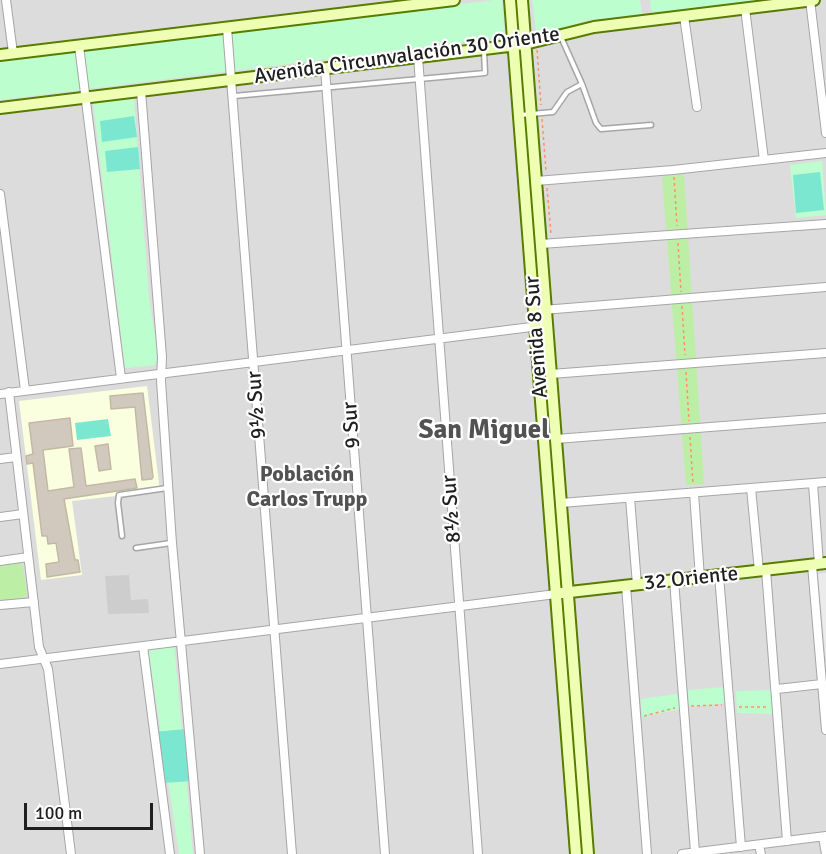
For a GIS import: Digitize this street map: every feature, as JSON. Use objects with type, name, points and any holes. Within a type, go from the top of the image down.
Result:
[{"type":"street","points":[[6,0],[13,54]]},
{"type":"street","points":[[0,55],[454,0]]},
{"type":"street","name":"Avenida 8 Sur","points":[[510,0],[520,45]]},
{"type":"street","name":"Avenida 8 Sur","points":[[522,0],[520,45],[540,310],[556,594],[576,854]]},
{"type":"street","points":[[812,0],[826,134]]},
{"type":"street","name":"Avenida Circunvalación 30 Oriente","points":[[0,108],[520,45],[594,27],[812,0]]},
{"type":"street","points":[[745,9],[764,160]]},
{"type":"street","points":[[684,16],[697,107]]},
{"type":"street","name":"9½ Sur","points":[[227,28],[292,854]]},
{"type":"street","points":[[79,46],[121,378]]},
{"type":"street","name":"8½ Sur","points":[[418,57],[478,854]]},
{"type":"street","name":"9 Sur","points":[[325,69],[385,854]]},
{"type":"street","points":[[141,91],[172,543],[200,854]]},
{"type":"street","name":"Avenida 8 Sur","points":[[525,115],[536,181],[541,244],[540,310]]},
{"type":"street","points":[[536,181],[673,170],[826,153]]},
{"type":"street","points":[[0,194],[25,390]]},
{"type":"street","points":[[541,244],[826,224]]},
{"type":"street","points":[[540,310],[826,287]]},
{"type":"street","points":[[71,854],[48,669],[43,659],[16,457],[4,393],[541,326]]},
{"type":"street","name":"Avenida 8 Sur","points":[[541,326],[551,374],[588,854]]},
{"type":"street","points":[[551,374],[826,353]]},
{"type":"street","points":[[556,439],[826,418]]},
{"type":"street","points":[[0,459],[16,457]]},
{"type":"street","points":[[561,503],[826,483]]},
{"type":"street","points":[[813,484],[826,730]]},
{"type":"street","points":[[751,488],[777,689],[787,841]]},
{"type":"street","points":[[694,493],[700,578]]},
{"type":"street","points":[[630,498],[636,715],[647,854]]},
{"type":"street","points":[[0,517],[23,514]]},
{"type":"street","points":[[0,561],[28,557]]},
{"type":"street","name":"32 Oriente","points":[[556,594],[819,564]]},
{"type":"street","points":[[719,575],[741,847]]},
{"type":"street","points":[[674,580],[683,707],[688,853],[825,836],[826,854]]},
{"type":"street","points":[[0,664],[556,594]]},
{"type":"street","points":[[0,606],[34,602]]},
{"type":"street","points":[[143,646],[170,854]]},
{"type":"street","points":[[777,689],[822,684]]},
{"type":"street","points":[[759,844],[761,854]]},
{"type":"lane","points":[[561,36],[596,123],[601,129],[651,125]]},
{"type":"lane","points":[[234,96],[486,73],[484,49]]},
{"type":"lane","points":[[525,115],[555,112],[567,92],[582,84]]},
{"type":"lane","points":[[122,536],[119,495],[168,488]]},
{"type":"lane","points":[[136,548],[172,543]]},
{"type":"path","points":[[673,170],[694,493]]},
{"type":"path","points":[[636,715],[683,707],[730,705],[749,709],[777,706]]},
{"type":"shaded area","points":[[0,0],[826,0],[826,854],[0,854]]},
{"type":"shaded area","points":[[134,116],[137,137],[102,142],[100,121]]},
{"type":"shaded area","points":[[138,147],[140,169],[107,172],[105,151]]},
{"type":"shaded area","points":[[820,172],[824,210],[796,213],[793,175]]},
{"type":"shaded area","points":[[147,386],[160,491],[72,501],[82,575],[41,580],[19,401]]},
{"type":"shaded area","points":[[108,419],[111,436],[77,440],[75,423]]},
{"type":"shaded area","points":[[826,573],[826,660],[818,574]]},
{"type":"shaded area","points":[[129,575],[131,600],[148,599],[149,613],[108,614],[105,576]]},
{"type":"shaded area","points":[[186,729],[193,781],[162,783],[154,732]]},
{"type":"green space","points":[[502,0],[505,37],[0,100],[0,60]]},
{"type":"green space","points":[[532,0],[640,0],[642,14],[584,21],[537,38]]},
{"type":"green space","points":[[650,0],[774,0],[652,16]]},
{"type":"green space","points":[[134,98],[149,298],[159,361],[155,362],[155,365],[125,368],[93,103]]},
{"type":"green space","points":[[822,161],[826,215],[796,218],[790,165]]},
{"type":"green space","points":[[684,174],[704,484],[686,485],[662,177]]},
{"type":"green space","points":[[20,563],[23,566],[27,594],[24,598],[0,601],[0,566]]},
{"type":"green space","points":[[174,643],[193,854],[179,854],[148,647]]},
{"type":"green space","points":[[725,687],[727,703],[689,707],[688,690]]},
{"type":"green space","points":[[772,690],[774,714],[737,713],[736,691]]},
{"type":"green space","points":[[677,694],[680,709],[642,717],[641,699]]},
{"type":"building","points":[[143,393],[153,477],[142,480],[135,407],[111,409],[110,396]]},
{"type":"building","points":[[70,418],[73,446],[43,450],[48,491],[74,487],[69,449],[81,448],[86,486],[135,479],[137,488],[64,499],[75,560],[78,560],[80,572],[47,577],[46,564],[59,562],[56,543],[48,544],[47,536],[42,536],[33,463],[27,464],[26,456],[33,454],[29,423]]},
{"type":"building","points":[[108,444],[111,469],[99,471],[95,446]]},
{"type":"district","name":"San Miguel","points":[[484,431]]},
{"type":"district","name":"Población Carlos Trupp","points":[[307,488]]}]
